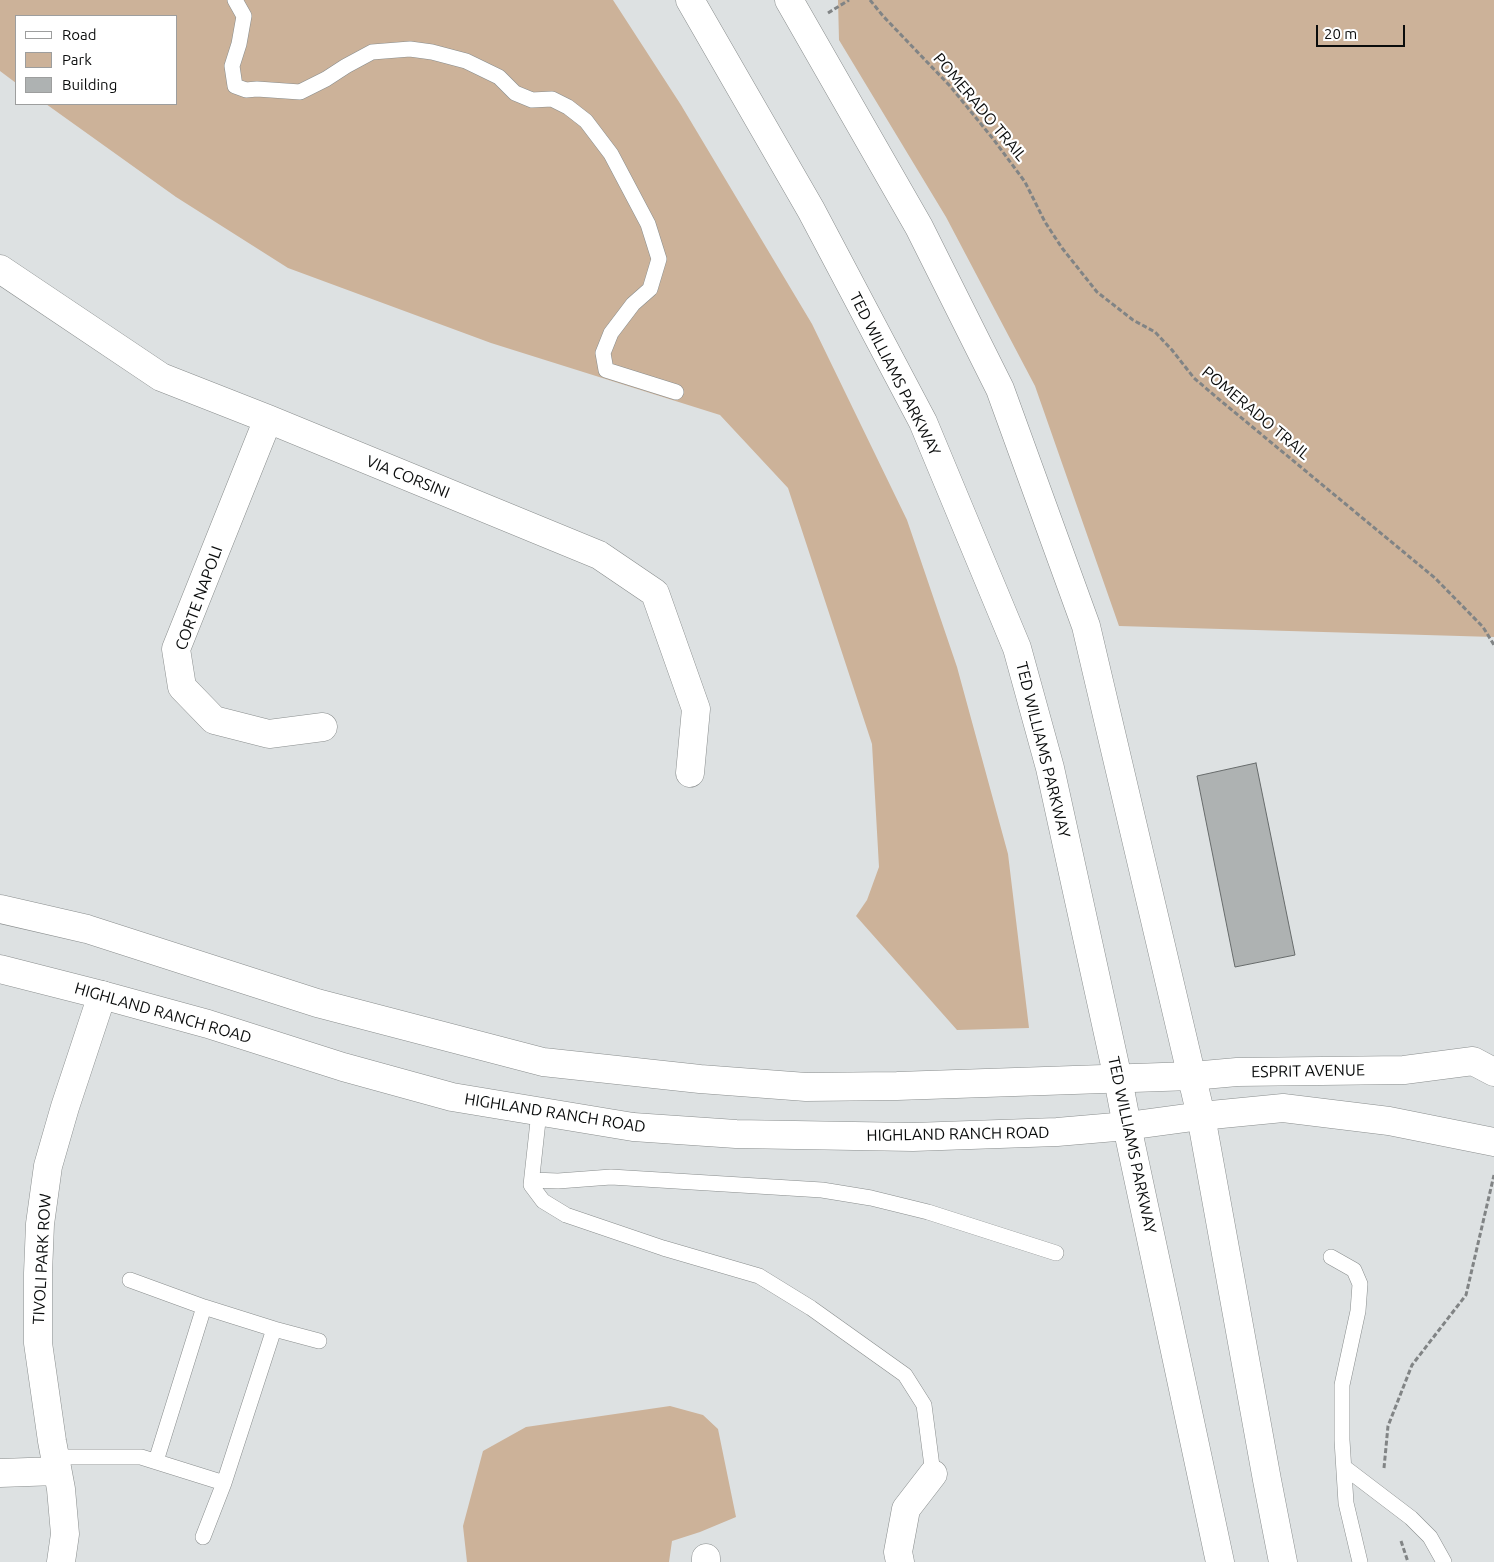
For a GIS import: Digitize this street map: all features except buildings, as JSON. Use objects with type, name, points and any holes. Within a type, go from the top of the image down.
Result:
[{"type":"main road","name":"TED WILLIAMS PARKWAY","points":[[690,0],[811,210],[922,422],[1017,648],[1050,768],[1220,1562]]},
{"type":"main road","points":[[789,0],[918,227],[1000,389],[1086,626],[1201,1116],[1283,1562]]},
{"type":"main road","name":"VIA CORSINI","points":[[0,270],[161,377],[599,555],[655,593],[696,709],[690,773]]},
{"type":"main road","name":"CORTE NAPOLI","points":[[268,419],[176,649],[182,687],[214,720],[269,734],[324,727]]},
{"type":"main road","points":[[0,909],[87,929],[317,1003],[543,1062],[700,1079],[806,1087],[1118,1079]]},
{"type":"main road","name":"HIGHLAND RANCH ROAD","points":[[0,969],[102,994],[208,1024],[343,1067],[452,1097],[633,1127],[736,1134],[914,1137],[1057,1132],[1127,1126]]},
{"type":"main road","name":"TIVOLI PARK ROW","points":[[61,1562],[65,1534],[61,1489],[38,1343],[40,1224],[48,1166],[102,994]]},
{"type":"main road","name":"ESPRIT AVENUE","points":[[1118,1079],[1237,1072],[1404,1070],[1473,1061],[1494,1072]]},
{"type":"main road","points":[[1127,1126],[1283,1108],[1389,1121],[1494,1142]]},
{"type":"main road","points":[[0,1473],[56,1464]]},
{"type":"main road","points":[[900,1562],[898,1552],[906,1509],[933,1474]]},
{"type":"lane","points":[[235,0],[244,16],[239,44],[232,66],[235,86],[246,90],[300,92],[326,80],[346,66],[372,52],[410,49],[432,52],[466,61],[499,77],[515,92],[532,100],[552,99],[568,107],[586,121],[611,154],[648,224],[659,259],[650,289],[633,304],[611,333],[603,353],[606,370],[676,392]]},
{"type":"lane","points":[[539,1112],[531,1185],[543,1201],[566,1215],[663,1248],[759,1276],[812,1308],[905,1375],[924,1405],[933,1474]]},
{"type":"lane","points":[[532,1180],[558,1181],[611,1178],[822,1190],[871,1198],[928,1212],[1056,1253]]},
{"type":"lane","points":[[1331,1257],[1354,1270],[1360,1284],[1358,1311],[1342,1385],[1342,1440],[1346,1502],[1360,1562]]},
{"type":"lane","points":[[130,1280],[204,1307],[319,1341]]},
{"type":"lane","points":[[156,1461],[204,1307]]},
{"type":"lane","points":[[204,1537],[224,1483],[274,1329]]},
{"type":"lane","points":[[56,1464],[141,1456],[224,1483]]},
{"type":"lane","points":[[1344,1467],[1412,1518],[1430,1537],[1444,1562]]},
{"type":"path","name":"POMERADO TRAIL","points":[[870,0],[950,86],[994,140],[1025,182],[1045,222],[1062,248],[1098,292],[1133,320],[1155,332],[1194,378],[1435,578],[1483,628],[1494,644]]},
{"type":"path","points":[[1408,1562],[1382,1482],[1388,1426],[1412,1365],[1466,1295],[1494,1175]]},
{"type":"green space","points":[[0,0],[613,0],[681,105],[812,324],[907,520],[957,667],[1008,854],[1029,1028],[957,1030],[856,916],[867,900],[879,867],[872,744],[788,488],[720,415],[491,343],[288,268],[176,197],[47,105],[178,105],[178,15],[15,15],[15,82],[0,71]]},
{"type":"green space","points":[[838,0],[1494,0],[1494,637],[1119,626],[1035,386],[946,217],[839,40]]},
{"type":"green space","points":[[670,1406],[703,1415],[718,1429],[736,1517],[672,1541],[669,1562],[467,1562],[463,1526],[483,1451],[526,1427]]}]
